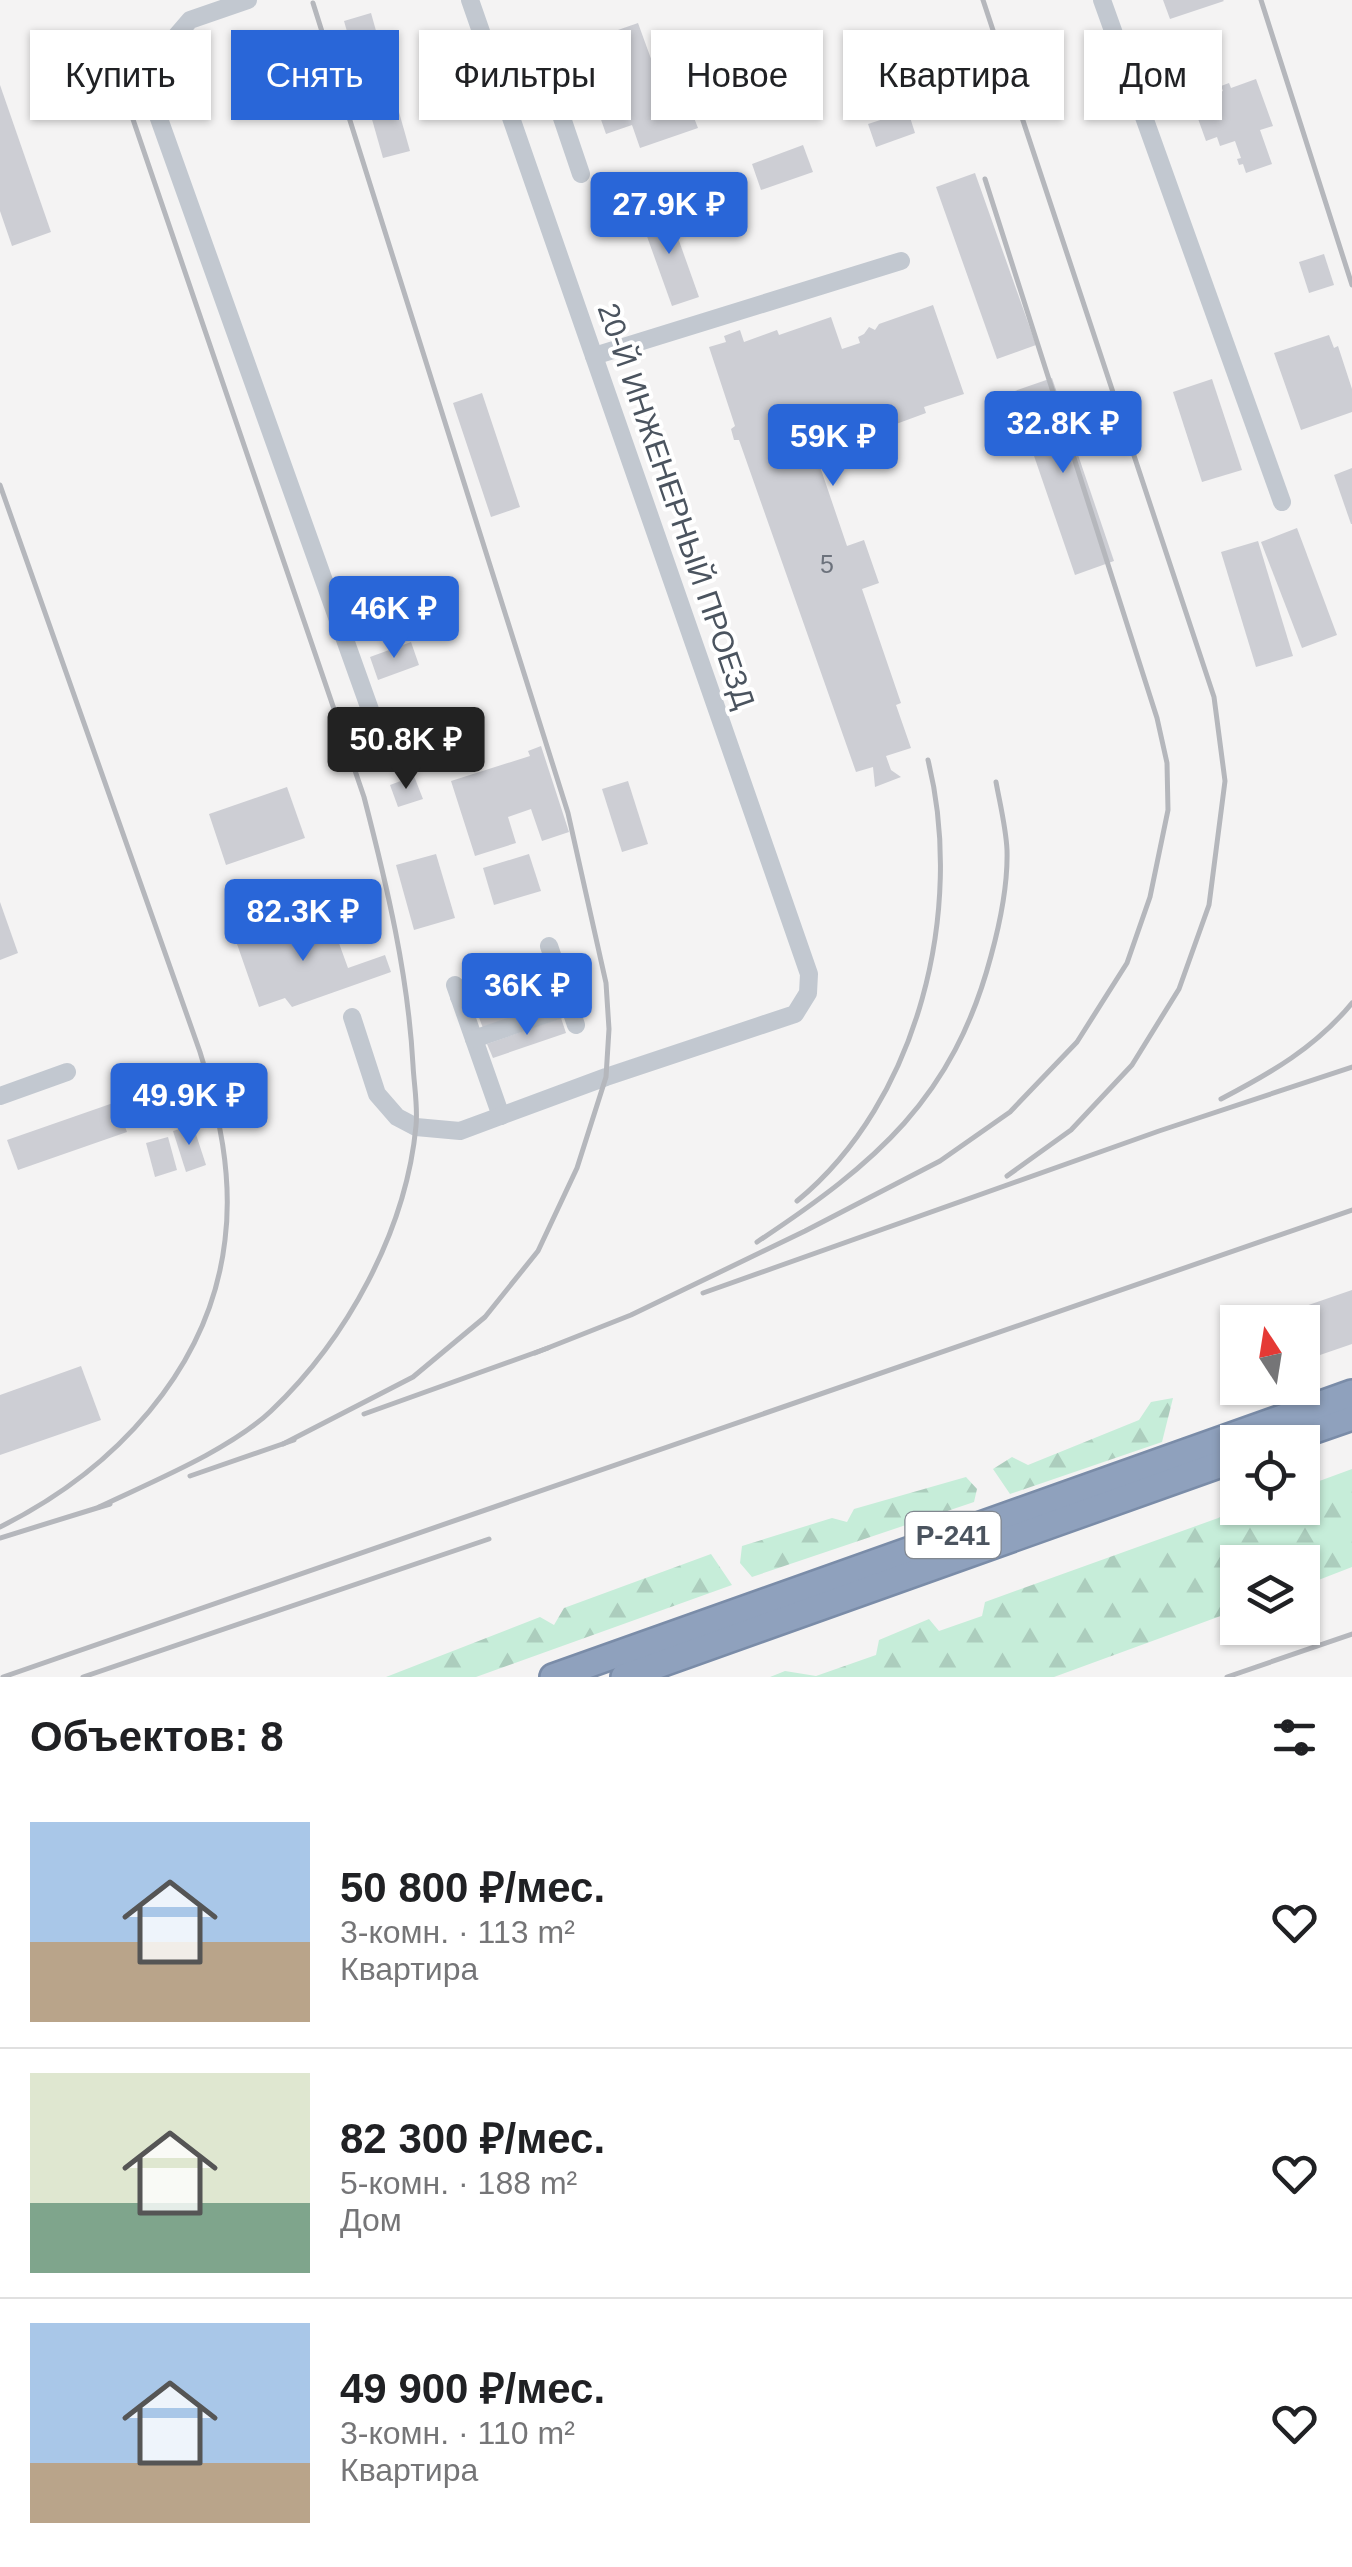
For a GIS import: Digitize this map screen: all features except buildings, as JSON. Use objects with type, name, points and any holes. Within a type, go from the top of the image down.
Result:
[{"type":"highway","name":"Р-241","points":[[554,1677],[1352,1393]]},
{"type":"highway","points":[[1320,1428],[1352,1417]]},
{"type":"highway","name":"Р-241","points":[[624,1677],[1220,1464]]},
{"type":"street","points":[[248,0],[190,20],[159,56],[152,99],[373,718]]},
{"type":"street","name":"20-Й ИНЖЕНЕРНЫЙ ПРОЕЗД","points":[[470,0],[480,30]]},
{"type":"street","points":[[1102,0],[1282,502]]},
{"type":"street","name":"20-Й ИНЖЕНЕРНЫЙ ПРОЕЗД","points":[[501,1116],[796,1014],[808,993],[809,974],[512,120]]},
{"type":"street","points":[[563,120],[582,174]]},
{"type":"street","points":[[594,356],[901,261]]},
{"type":"street","points":[[352,1017],[377,1094],[397,1118],[416,1126],[460,1131],[501,1116],[457,991],[552,955],[576,1025]]},
{"type":"street","points":[[474,1039],[570,1006]]},
{"type":"street","points":[[0,1096],[66,1072]]},
{"type":"green space","points":[[1173,1398],[1162,1442],[1010,1494],[993,1469],[1012,1457],[1028,1465],[1139,1420],[1151,1402]]},
{"type":"green space","points":[[1352,1469],[1352,1567],[1320,1579],[1320,1545],[1220,1545],[1220,1616],[1054,1677],[770,1677],[785,1671],[816,1676],[876,1655],[879,1640],[929,1619],[939,1631],[982,1616],[985,1602],[1220,1517],[1220,1525],[1320,1525],[1320,1481]]},
{"type":"green space","points":[[966,1477],[977,1489],[974,1502],[752,1577],[740,1563],[742,1546],[832,1518],[847,1522],[854,1509]]},
{"type":"green space","points":[[711,1554],[732,1585],[476,1677],[386,1677],[540,1617],[554,1625],[564,1608]]},
{"type":"railway","points":[[983,0],[1214,697],[1225,781],[1209,905],[1179,989],[1132,1065],[1071,1130],[1007,1176]]},
{"type":"railway","points":[[1261,0],[1352,285]]},
{"type":"railway","points":[[283,1444],[413,1377],[485,1317],[538,1251],[577,1168],[606,1077],[609,1029],[606,983],[568,813],[313,3]]},
{"type":"railway","points":[[99,1507],[234,1439],[271,1411],[299,1382],[348,1317],[386,1243],[410,1165],[416,1118],[401,964],[364,797],[133,120]]},
{"type":"railway","points":[[535,1353],[631,1315],[940,1161],[1010,1112],[1077,1042],[1127,963],[1150,897],[1168,810],[1167,763],[1157,718],[985,179]]},
{"type":"railway","points":[[0,485],[200,1052],[218,1121],[227,1192],[225,1240],[216,1287],[199,1332],[177,1373],[117,1446],[81,1477],[0,1527]]},
{"type":"railway","points":[[797,1201],[839,1159],[874,1111],[902,1057],[922,999],[935,939],[940,878],[938,818],[928,760]]},
{"type":"railway","points":[[757,1242],[873,1154],[932,1089],[955,1050],[975,1006],[1003,903],[1007,850],[996,782]]},
{"type":"railway","points":[[1221,1099],[1292,1058],[1352,1003]]},
{"type":"railway","points":[[703,1293],[1159,1131],[1352,1067]]},
{"type":"railway","points":[[3,1677],[1352,1210]]},
{"type":"railway","points":[[364,1414],[548,1348]]},
{"type":"railway","points":[[190,1476],[294,1440]]},
{"type":"railway","points":[[0,1538],[110,1504]]},
{"type":"railway","points":[[83,1677],[489,1539]]},
{"type":"railway","points":[[1227,1677],[1352,1634]]}]
